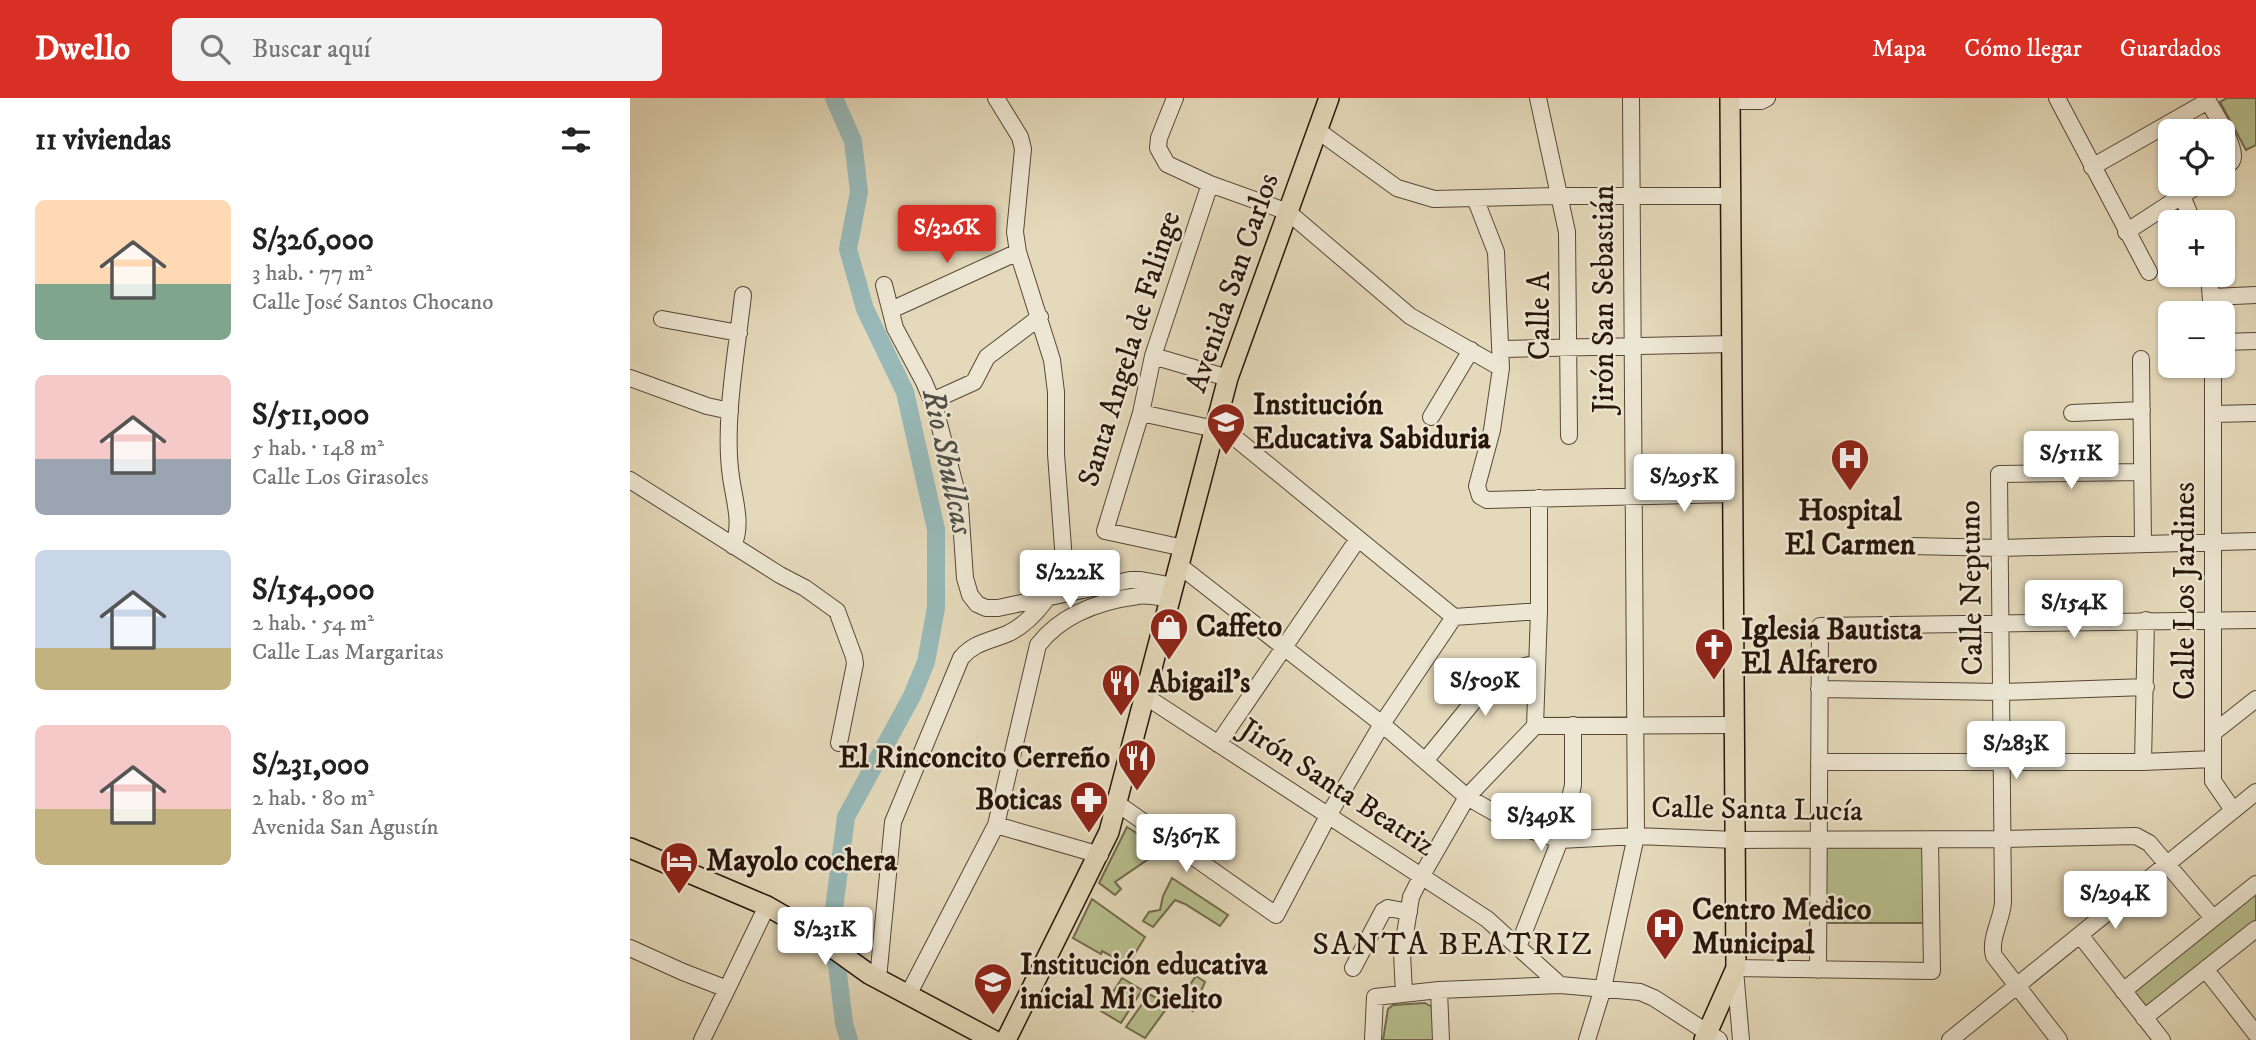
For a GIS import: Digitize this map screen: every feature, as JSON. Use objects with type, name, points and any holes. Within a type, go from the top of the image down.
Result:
[{"type":"main road","name":"Avenida San Carlos","points":[[1006,1040],[1100,855],[1118,804],[1228,378],[1329,98]]},
{"type":"main road","points":[[1710,1037],[1735,969],[1730,100]]},
{"type":"main road","points":[[630,848],[766,906],[805,928],[874,977],[993,1040]]},
{"type":"street","points":[[874,977],[893,822],[961,658],[976,644],[1011,632],[1032,615],[1062,575],[1064,561],[1052,360],[1018,251],[1015,232],[1023,149],[1020,137],[996,98]]},
{"type":"street","points":[[1175,98],[1163,125],[1158,148],[1167,163],[1210,184],[1288,212],[1410,316],[1501,368]]},
{"type":"street","name":"Calle A","points":[[1538,98],[1567,232],[1569,436]]},
{"type":"street","name":"Jirón San Sebastián","points":[[1587,1040],[1603,988],[1636,836],[1631,98]]},
{"type":"street","points":[[1730,100],[1761,101],[1767,98]]},
{"type":"street","points":[[2058,98],[2149,272]]},
{"type":"street","points":[[2092,167],[2207,100],[2218,119]]},
{"type":"street","points":[[1317,130],[1397,188],[1434,199],[1731,196]]},
{"type":"street","name":"Santa Angela de Falinge","points":[[1182,557],[1105,531],[1141,414],[1153,356],[1210,184]]},
{"type":"street","points":[[2126,232],[2182,197],[2188,210]]},
{"type":"street","points":[[1475,198],[1496,252],[1501,349],[1492,430],[1478,478],[1478,493],[1485,499],[1733,494]]},
{"type":"street","points":[[891,310],[1018,251]]},
{"type":"street","points":[[884,285],[895,327],[932,401],[960,505],[965,578],[970,595],[977,604],[986,608],[998,608],[1141,580],[1172,593]]},
{"type":"street","points":[[733,546],[738,530],[730,473],[730,411],[743,295]]},
{"type":"street","points":[[2230,301],[2256,295]]},
{"type":"street","points":[[932,401],[974,382],[988,357],[1040,317]]},
{"type":"street","points":[[662,319],[739,333]]},
{"type":"street","points":[[2235,342],[2256,341]]},
{"type":"street","points":[[1501,349],[1732,344]]},
{"type":"street","points":[[1431,417],[1471,351]]},
{"type":"street","points":[[1153,356],[1228,378]]},
{"type":"street","points":[[2141,359],[2143,544]]},
{"type":"street","points":[[630,378],[707,407],[730,411]]},
{"type":"street","name":"Calle Los Jardines","points":[[2213,378],[2213,781],[2234,810]]},
{"type":"street","points":[[2072,413],[2141,410]]},
{"type":"street","points":[[2213,414],[2256,413]]},
{"type":"street","points":[[1141,414],[1216,429],[1234,437],[1454,617],[1539,611]]},
{"type":"street","name":"Calle Neptuno","points":[[2018,986],[1994,956],[1992,949],[2002,916],[2004,839],[1999,474],[2142,472]]},
{"type":"street","points":[[630,480],[805,588],[837,611],[855,664],[839,743]]},
{"type":"street","points":[[1404,994],[1402,953],[1411,897],[1467,797],[1535,726],[1539,498]]},
{"type":"street","points":[[1217,744],[1358,539]]},
{"type":"street","points":[[1912,546],[2000,548],[2256,541]]},
{"type":"street","name":"Calle Santa Lucía","points":[[1182,557],[1284,648],[1381,724],[1467,797],[1518,826],[1559,839],[1636,836],[1735,840],[2136,836],[2149,843],[2169,864],[2213,918]]},
{"type":"street","points":[[1064,561],[1076,576],[1091,588]]},
{"type":"street","points":[[908,995],[996,825],[1038,645],[1058,624],[1083,609],[1140,595],[1172,593]]},
{"type":"street","points":[[1118,804],[1276,915],[1328,816],[1381,724],[1454,617]]},
{"type":"street","points":[[2143,762],[2146,620]]},
{"type":"street","points":[[1818,970],[1819,626],[2256,620]]},
{"type":"street","points":[[1425,761],[1495,676],[1507,670],[1537,663]]},
{"type":"street","points":[[1819,689],[2002,691],[2146,687]]},
{"type":"street","name":"Jirón Santa Beatriz","points":[[1144,696],[1488,919],[1560,985]]},
{"type":"street","points":[[2213,733],[2256,699]]},
{"type":"street","points":[[1535,726],[1735,724]]},
{"type":"street","points":[[1518,947],[1559,839],[1573,785],[1573,725]]},
{"type":"street","points":[[1819,762],[2143,762],[2213,759]]},
{"type":"street","points":[[1950,1040],[2256,792]]},
{"type":"street","points":[[996,825],[1100,855]]},
{"type":"street","points":[[1741,1040],[1735,969],[1932,971],[1930,839]]},
{"type":"street","points":[[2123,991],[2256,884]]},
{"type":"street","points":[[702,1040],[766,906]]},
{"type":"street","points":[[1353,968],[1382,911],[1388,908],[1409,912]]},
{"type":"street","points":[[2144,1018],[2256,929]]},
{"type":"street","points":[[2080,935],[2162,1040]]},
{"type":"street","points":[[630,948],[727,989]]},
{"type":"street","points":[[2206,970],[2256,1034]]},
{"type":"street","points":[[1373,1040],[1375,998],[1439,990],[1560,985],[1640,992],[1654,998],[1710,1037]]},
{"type":"street","points":[[2018,986],[2059,1040]]},
{"type":"street","points":[[1439,990],[1441,1040]]},
{"type":"green space","points":[[2227,98],[2256,98],[2256,145],[2246,150],[2235,130],[2235,119],[2229,119],[2220,102]]},
{"type":"green space","points":[[1127,827],[1141,836],[1138,855],[1147,860],[1115,882],[1121,889],[1115,895],[1099,883]]},
{"type":"green space","points":[[1924,845],[1925,923],[1827,923],[1825,847]]},
{"type":"green space","points":[[1172,878],[1228,915],[1220,926],[1175,900],[1153,927],[1143,921],[1149,912],[1160,910],[1163,896]]},
{"type":"green space","points":[[2256,889],[2256,925],[2144,1009],[2134,991]]},
{"type":"green space","points":[[1092,899],[1145,937],[1128,965],[1073,938]]},
{"type":"green space","points":[[1196,976],[1205,982],[1193,1011],[1178,1002]]},
{"type":"green space","points":[[1122,978],[1142,990],[1121,1023],[1101,1011]]},
{"type":"green space","points":[[1149,994],[1169,1005],[1145,1038],[1126,1027]]},
{"type":"green space","points":[[1425,1003],[1434,1008],[1437,1040],[1383,1040],[1388,1009],[1393,1005]]},
{"type":"waterway","name":"Rio Shullcas","points":[[834,98],[853,141],[859,192],[848,249],[865,309],[905,392],[936,529],[936,608],[926,662],[912,696],[846,817],[832,924],[844,1023],[849,1040]]},
{"type":"place","name":"Institución Educativa Sabiduria","points":[[1226,456]]},
{"type":"place","name":"Hospital El Carmen","points":[[1850,492]]},
{"type":"place","name":"Caffeto","points":[[1169,661]]},
{"type":"place","name":"Iglesia Bautista El Alfarero","points":[[1714,681]]},
{"type":"place","name":"Abigail's","points":[[1121,717]]},
{"type":"place","name":"El Rinconcito Cerreño","points":[[1137,792]]},
{"type":"place","name":"Boticas","points":[[1089,834]]},
{"type":"place","name":"Mayolo cochera","points":[[679,895]]},
{"type":"place","name":"Centro Medico Municipal","points":[[1665,961]]},
{"type":"place","name":"Institución educativa inicial Mi Cielito","points":[[993,1016]]},
{"type":"district","name":"SANTA BEATRIZ","points":[[1453,945]]}]
